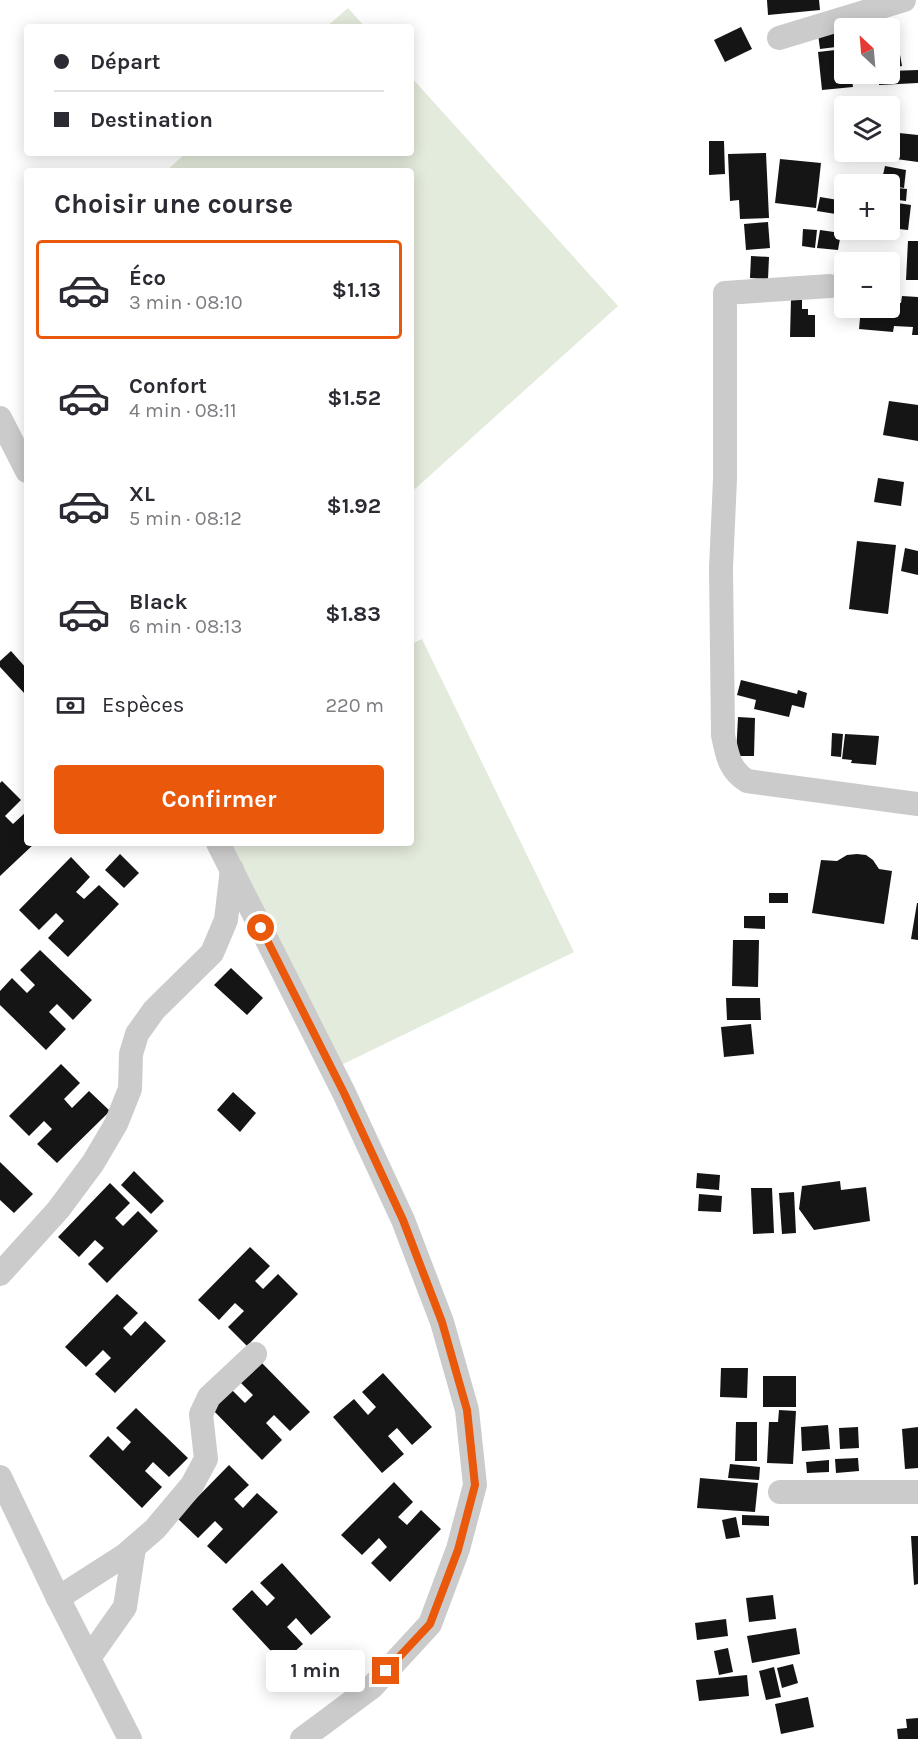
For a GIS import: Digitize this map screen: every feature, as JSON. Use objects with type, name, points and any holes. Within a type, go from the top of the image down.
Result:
[{"type":"street","points":[[778,38],[904,0]]},
{"type":"street","points":[[830,286],[725,293],[725,479],[721,568],[723,735],[728,760],[737,775],[747,781],[918,804]]},
{"type":"street","points":[[0,418],[24,465]]},
{"type":"street","points":[[221,846],[344,1093],[403,1220],[442,1322],[467,1410],[475,1485],[458,1550],[430,1624],[372,1687],[302,1739]]},
{"type":"street","points":[[0,1274],[58,1210],[93,1164],[116,1124],[130,1089],[131,1054],[137,1035],[154,1010],[212,953],[226,920],[232,868]]},
{"type":"street","points":[[58,1598],[134,1548],[155,1529],[192,1485],[206,1459],[201,1414],[209,1397],[255,1354]]},
{"type":"street","points":[[0,1477],[58,1598],[130,1739]]},
{"type":"street","points":[[780,1492],[918,1492]]},
{"type":"street","points":[[89,1658],[125,1607],[134,1548]]},
{"type":"green space","points":[[348,8],[362,24],[329,24]]},
{"type":"green space","points":[[414,80],[618,306],[415,489],[414,168],[169,168],[183,156],[414,156]]},
{"type":"green space","points":[[422,639],[574,952],[335,1068],[226,846],[414,846],[414,643]]},
{"type":"building","points":[[767,0],[819,0],[820,10],[768,15]]},
{"type":"building","points":[[741,27],[752,49],[725,62],[714,40]]},
{"type":"building","points":[[834,32],[834,47],[820,49],[818,34]]},
{"type":"building","points":[[834,50],[834,84],[853,84],[853,87],[822,90],[818,52]]},
{"type":"building","points":[[918,70],[918,83],[900,84],[900,71]]},
{"type":"building","points":[[900,133],[918,135],[918,162],[900,160]]},
{"type":"building","points":[[709,141],[724,141],[725,174],[709,175]]},
{"type":"building","points":[[766,153],[769,218],[740,219],[739,200],[730,201],[728,154]]},
{"type":"building","points":[[780,159],[821,163],[816,208],[775,203]]},
{"type":"building","points":[[885,166],[906,170],[904,188],[900,187],[900,174],[883,174]]},
{"type":"building","points":[[900,188],[907,189],[906,201],[900,200]]},
{"type":"building","points":[[820,197],[834,199],[834,214],[817,211]]},
{"type":"building","points":[[900,203],[911,205],[908,230],[900,229]]},
{"type":"building","points":[[768,222],[770,248],[746,250],[744,224]]},
{"type":"building","points":[[803,229],[817,230],[815,248],[802,246]]},
{"type":"building","points":[[820,230],[834,232],[834,240],[840,240],[838,250],[817,248]]},
{"type":"building","points":[[908,241],[918,241],[918,280],[906,280]]},
{"type":"building","points":[[751,256],[769,257],[768,279],[750,278]]},
{"type":"building","points":[[902,296],[918,297],[918,335],[912,335],[913,327],[894,326],[893,332],[859,329],[860,318],[900,318]]},
{"type":"building","points":[[791,299],[802,300],[802,309],[808,309],[808,315],[815,315],[815,337],[790,337]]},
{"type":"building","points":[[889,401],[918,405],[918,441],[883,435]]},
{"type":"building","points":[[878,478],[904,482],[901,506],[874,502]]},
{"type":"building","points":[[857,541],[896,545],[888,614],[849,609]]},
{"type":"building","points":[[905,548],[918,551],[918,575],[901,571]]},
{"type":"building","points":[[11,651],[24,666],[24,693],[0,667],[0,661]]},
{"type":"building","points":[[741,680],[797,694],[798,690],[807,693],[804,708],[792,705],[789,717],[754,709],[756,700],[737,695]]},
{"type":"building","points":[[738,717],[755,718],[754,756],[736,756]]},
{"type":"building","points":[[832,733],[843,734],[841,757],[831,756]]},
{"type":"building","points":[[845,734],[879,736],[876,765],[851,763],[852,760],[842,759]]},
{"type":"building","points":[[2,781],[21,800],[5,816],[13,824],[24,814],[24,846],[32,846],[0,876],[0,783]]},
{"type":"building","points":[[120,854],[139,873],[124,888],[105,870]]},
{"type":"building","points":[[847,855],[866,855],[879,869],[892,871],[884,924],[812,913],[821,860],[837,861]]},
{"type":"building","points":[[71,857],[90,877],[76,892],[84,899],[99,885],[119,904],[68,957],[48,938],[64,921],[56,913],[39,930],[19,910]]},
{"type":"building","points":[[769,893],[788,893],[788,903],[769,903]]},
{"type":"building","points":[[918,903],[918,940],[911,939]]},
{"type":"building","points":[[744,916],[765,916],[765,929],[744,928]]},
{"type":"building","points":[[733,940],[759,940],[758,987],[732,986]]},
{"type":"building","points":[[40,950],[92,1000],[73,1020],[57,1004],[49,1012],[66,1029],[46,1050],[0,1005],[0,991],[12,978],[27,993],[35,985],[20,970]]},
{"type":"building","points":[[231,968],[263,998],[247,1015],[214,985]]},
{"type":"building","points":[[726,998],[760,998],[761,1020],[727,1020]]},
{"type":"building","points":[[751,1024],[754,1054],[724,1057],[721,1027]]},
{"type":"building","points":[[61,1064],[80,1083],[64,1099],[72,1108],[89,1091],[110,1111],[57,1163],[37,1144],[52,1129],[44,1121],[29,1136],[9,1116]]},
{"type":"building","points":[[233,1092],[256,1113],[240,1132],[217,1110]]},
{"type":"building","points":[[0,1162],[33,1194],[14,1213],[0,1200]]},
{"type":"building","points":[[134,1171],[164,1201],[151,1214],[121,1185]]},
{"type":"building","points":[[697,1173],[720,1175],[719,1190],[696,1188]]},
{"type":"building","points":[[840,1181],[841,1190],[866,1187],[870,1221],[814,1230],[799,1209],[802,1186]]},
{"type":"building","points":[[110,1183],[130,1203],[115,1218],[123,1226],[138,1211],[158,1231],[107,1283],[88,1264],[104,1248],[95,1240],[79,1257],[58,1237]]},
{"type":"building","points":[[751,1188],[772,1188],[774,1233],[753,1234]]},
{"type":"building","points":[[794,1192],[796,1233],[782,1234],[779,1193]]},
{"type":"building","points":[[699,1194],[722,1196],[721,1212],[698,1211]]},
{"type":"building","points":[[250,1247],[270,1266],[255,1281],[263,1289],[278,1274],[298,1294],[247,1346],[228,1327],[244,1311],[235,1303],[219,1320],[198,1300]]},
{"type":"building","points":[[117,1294],[138,1313],[123,1328],[131,1336],[145,1321],[166,1341],[115,1393],[95,1374],[111,1358],[103,1350],[86,1367],[65,1347]]},
{"type":"building","points":[[259,1360],[310,1412],[290,1431],[274,1415],[266,1423],[282,1440],[262,1460],[210,1407],[230,1388],[245,1403],[253,1395],[238,1380]]},
{"type":"building","points":[[721,1368],[748,1368],[747,1398],[720,1397]]},
{"type":"building","points":[[383,1373],[432,1427],[412,1445],[397,1428],[388,1436],[404,1454],[382,1473],[333,1417],[354,1399],[368,1415],[376,1407],[362,1392]]},
{"type":"building","points":[[763,1376],[796,1376],[796,1407],[763,1407]]},
{"type":"building","points":[[136,1408],[188,1458],[169,1477],[153,1462],[145,1471],[162,1487],[142,1508],[89,1456],[108,1436],[123,1451],[131,1442],[116,1428]]},
{"type":"building","points":[[779,1410],[796,1411],[793,1464],[767,1463],[769,1422],[778,1422]]},
{"type":"building","points":[[736,1422],[757,1422],[757,1461],[735,1461]]},
{"type":"building","points":[[828,1425],[830,1449],[802,1451],[801,1427]]},
{"type":"building","points":[[858,1427],[859,1448],[840,1449],[839,1428]]},
{"type":"building","points":[[918,1427],[918,1468],[905,1469],[902,1429]]},
{"type":"building","points":[[858,1458],[859,1471],[836,1473],[835,1459]]},
{"type":"building","points":[[829,1460],[829,1472],[807,1473],[806,1462]]},
{"type":"building","points":[[730,1464],[760,1467],[759,1480],[728,1478]]},
{"type":"building","points":[[229,1465],[249,1485],[234,1499],[243,1508],[257,1493],[278,1512],[226,1564],[207,1546],[223,1529],[215,1521],[198,1538],[177,1518]]},
{"type":"building","points":[[700,1478],[758,1483],[755,1512],[697,1508]]},
{"type":"building","points":[[394,1482],[413,1502],[398,1517],[407,1525],[421,1510],[441,1529],[390,1582],[371,1563],[387,1547],[379,1538],[362,1555],[341,1535]]},
{"type":"building","points":[[742,1515],[769,1516],[769,1526],[742,1525]]},
{"type":"building","points":[[736,1517],[740,1537],[726,1539],[722,1520]]},
{"type":"building","points":[[911,1536],[918,1536],[918,1584],[914,1585]]},
{"type":"building","points":[[282,1563],[331,1617],[311,1635],[296,1618],[287,1627],[303,1644],[282,1663],[232,1609],[252,1590],[267,1606],[275,1598],[260,1583]]},
{"type":"building","points":[[773,1595],[776,1619],[749,1622],[746,1598]]},
{"type":"building","points":[[726,1619],[728,1636],[697,1640],[695,1623]]},
{"type":"building","points":[[796,1628],[800,1654],[752,1663],[747,1636]]},
{"type":"building","points":[[728,1648],[733,1672],[719,1675],[714,1651]]},
{"type":"building","points":[[793,1664],[798,1683],[782,1688],[777,1668]]},
{"type":"building","points":[[774,1667],[781,1697],[766,1700],[759,1671]]},
{"type":"building","points":[[747,1675],[749,1696],[699,1701],[696,1680]]},
{"type":"building","points":[[808,1697],[814,1727],[781,1734],[775,1704]]},
{"type":"building","points":[[918,1718],[918,1739],[898,1739],[897,1729],[907,1728],[906,1719]]},
{"type":"route","points":[[261,928],[344,1093],[403,1220],[442,1322],[467,1410],[475,1485],[458,1550],[430,1624],[386,1671]]}]
